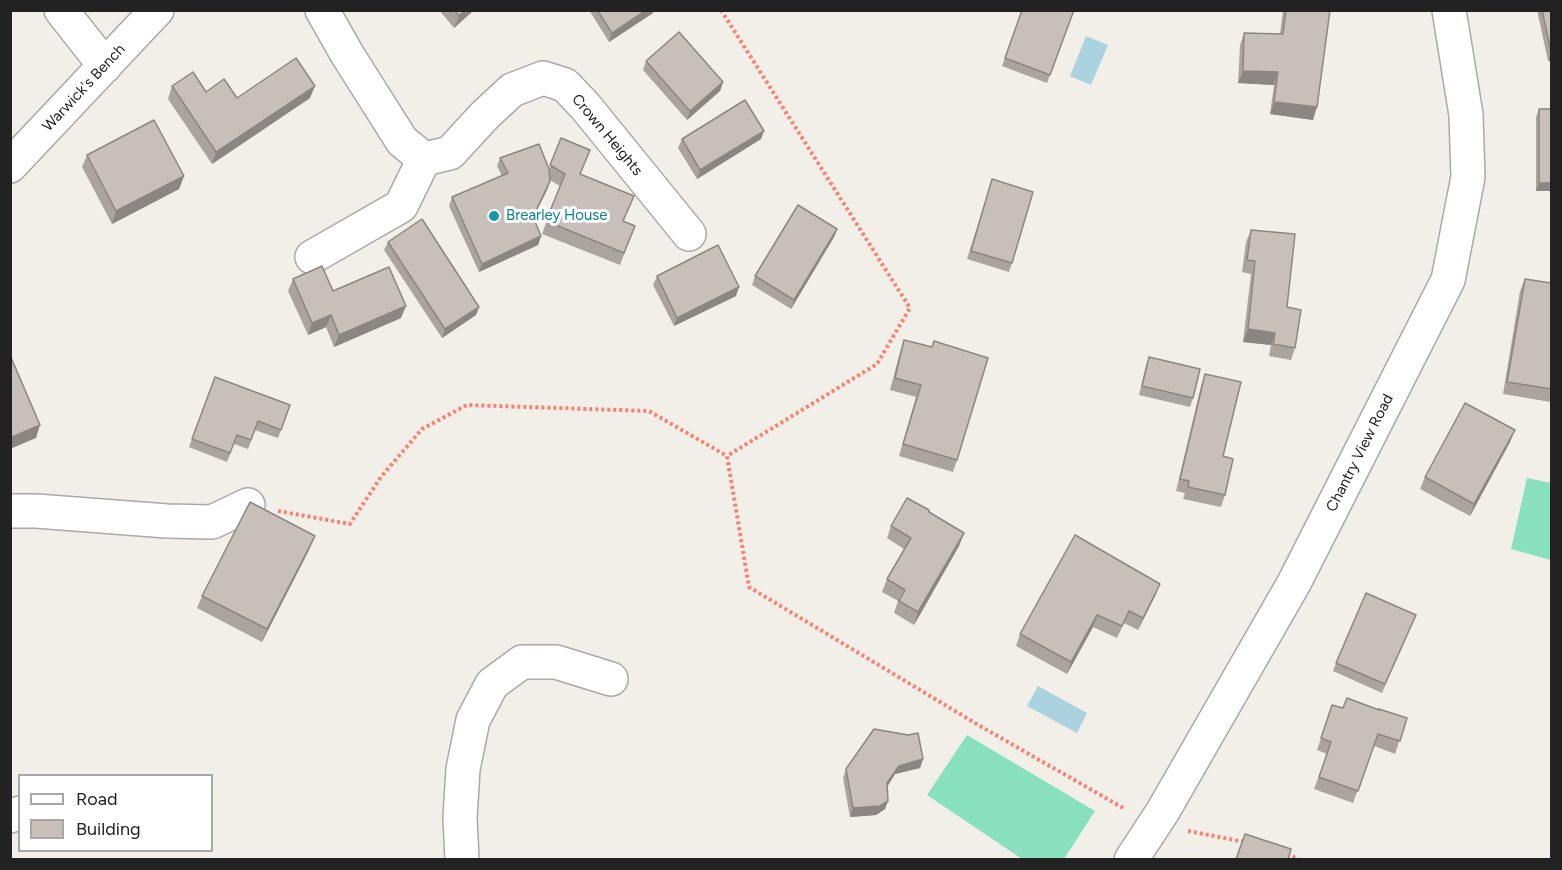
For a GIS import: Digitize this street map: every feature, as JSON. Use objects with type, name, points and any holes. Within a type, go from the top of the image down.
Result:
[{"type":"street","points":[[61,10],[105,66]]},
{"type":"street","name":"Warwick's Bench","points":[[10,166],[158,10]]},
{"type":"street","points":[[312,257],[401,206],[424,159],[402,141],[322,10]]},
{"type":"street","name":"Chantry View Road","points":[[1131,860],[1155,825],[1294,583],[1448,280],[1468,177],[1466,114],[1449,10]]},
{"type":"street","name":"Crown Heights","points":[[424,159],[450,153],[512,90],[543,78],[565,86],[585,106],[689,234]]},
{"type":"street","points":[[10,511],[212,522],[248,505]]},
{"type":"street","points":[[462,860],[460,818],[463,769],[473,720],[492,684],[522,662],[556,662],[611,679]]},
{"type":"path","points":[[721,10],[910,309],[877,364],[727,456]]},
{"type":"path","points":[[248,505],[350,524],[381,477],[422,429],[467,405],[649,411],[727,456]]},
{"type":"path","points":[[727,456],[749,587],[980,726],[1155,825],[1253,843]]},
{"type":"path","points":[[1282,852],[1300,860]]},
{"type":"green space","points":[[1527,478],[1551,483],[1551,560],[1511,549]]},
{"type":"green space","points":[[967,735],[1095,811],[1064,859],[1022,859],[927,795]]},
{"type":"water","points":[[1086,36],[1108,45],[1091,85],[1070,76]]},
{"type":"water","points":[[1038,686],[1087,713],[1077,733],[1027,706]]},
{"type":"building","points":[[454,10],[465,10],[459,16]]},
{"type":"building","points":[[597,10],[646,10],[612,33]]},
{"type":"building","points":[[1022,10],[1074,10],[1050,75],[1005,58]]},
{"type":"building","points":[[1286,10],[1330,10],[1317,107],[1274,102],[1278,72],[1243,71],[1244,33],[1283,34]]},
{"type":"building","points":[[1542,10],[1551,10],[1551,52]]},
{"type":"building","points":[[679,32],[723,82],[690,111],[646,61]]},
{"type":"building","points":[[296,58],[315,86],[216,152],[172,86],[193,72],[206,92],[224,79],[237,98]]},
{"type":"building","points":[[745,100],[764,131],[700,170],[682,139]]},
{"type":"building","points":[[1539,109],[1551,109],[1551,183],[1539,183]]},
{"type":"building","points":[[154,120],[184,176],[116,211],[87,155]]},
{"type":"building","points":[[561,138],[590,150],[580,174],[634,196],[623,221],[635,226],[624,253],[546,221],[565,174],[550,165]]},
{"type":"building","name":"Brearley House","points":[[539,144],[549,169],[550,181],[533,217],[541,236],[482,264],[452,197],[508,173],[500,158]]},
{"type":"building","points":[[992,179],[1033,192],[1012,263],[971,251]]},
{"type":"building","points":[[798,205],[837,229],[794,300],[755,276]]},
{"type":"building","points":[[422,219],[479,307],[445,329],[388,242]]},
{"type":"building","points":[[1251,230],[1295,234],[1287,307],[1301,310],[1295,348],[1273,344],[1275,333],[1248,329],[1255,261],[1247,260]]},
{"type":"building","points":[[718,245],[739,287],[677,318],[657,276]]},
{"type":"building","points":[[322,266],[333,291],[389,267],[406,306],[339,335],[331,315],[312,323],[293,279]]},
{"type":"building","points":[[1525,279],[1551,283],[1551,389],[1507,382]]},
{"type":"building","points":[[904,340],[932,347],[934,341],[988,358],[957,460],[903,444],[921,385],[895,378]]},
{"type":"building","points":[[10,355],[40,425],[10,438]]},
{"type":"building","points":[[1149,357],[1200,369],[1193,398],[1142,386]]},
{"type":"building","points":[[1205,374],[1241,382],[1223,456],[1233,459],[1225,495],[1188,487],[1189,481],[1180,479]]},
{"type":"building","points":[[215,377],[290,405],[281,430],[258,421],[251,440],[237,435],[230,453],[192,439]]},
{"type":"building","points":[[1465,403],[1515,430],[1474,504],[1425,477]]},
{"type":"building","points":[[907,498],[964,533],[918,612],[899,601],[905,590],[887,579],[911,538],[891,526]]},
{"type":"building","points":[[250,502],[315,536],[267,629],[202,596]]},
{"type":"building","points":[[1075,535],[1160,584],[1143,618],[1129,611],[1122,626],[1097,615],[1071,662],[1020,634]]},
{"type":"building","points":[[1366,593],[1416,615],[1385,684],[1336,663]]},
{"type":"building","points":[[1347,698],[1407,718],[1400,741],[1378,734],[1358,791],[1319,777],[1331,742],[1321,738],[1332,705],[1343,708]]},
{"type":"building","points":[[874,729],[908,735],[918,733],[923,759],[899,766],[887,783],[888,801],[880,806],[853,808],[846,769]]},
{"type":"building","points":[[1245,834],[1291,849],[1288,860],[1236,859]]},
{"type":"place","name":"Brearley House","points":[[494,216]]}]
